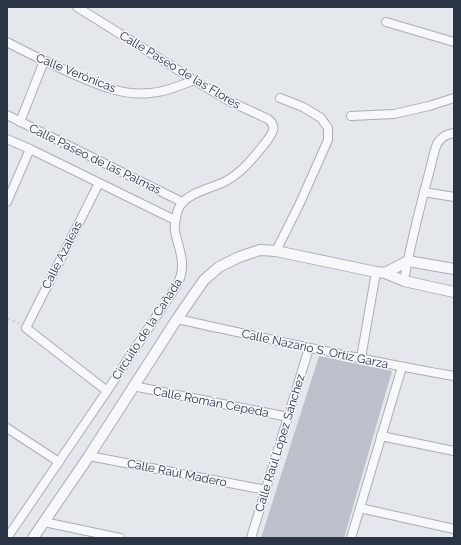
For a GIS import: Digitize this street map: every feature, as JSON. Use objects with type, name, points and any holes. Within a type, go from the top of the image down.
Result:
[{"type":"street","name":"Calle Paseo de las Flores","points":[[77,7],[229,101],[272,122],[274,126],[270,136],[249,163],[239,173],[224,182],[190,196],[182,202]]},
{"type":"street","points":[[386,22],[454,42]]},
{"type":"street","name":"Calle Verónicas","points":[[7,42],[44,62],[104,87],[128,93],[150,93],[173,88],[194,80]]},
{"type":"street","points":[[20,122],[44,62]]},
{"type":"street","points":[[280,98],[303,107],[321,118],[328,128],[328,140],[300,203],[276,251],[381,273],[404,281],[454,292]]},
{"type":"street","points":[[351,116],[394,114],[429,106],[454,98]]},
{"type":"street","name":"Calle Paseo de las Palmas","points":[[7,115],[182,202]]},
{"type":"street","points":[[404,281],[424,192],[438,144],[442,137],[448,134],[454,134]]},
{"type":"street","name":"Calle Paseo de las Palmas","points":[[7,139],[175,220]]},
{"type":"street","points":[[7,202],[30,149]]},
{"type":"street","name":"Calle Azaleas","points":[[26,328],[99,183]]},
{"type":"street","points":[[424,192],[454,198]]},
{"type":"street","name":"Circuito de la Cañada","points":[[7,538],[177,285],[181,275],[182,266],[181,253],[175,231],[175,220],[182,202]]},
{"type":"street","name":"Circuito de la Cañada","points":[[33,538],[89,456],[177,319],[204,280],[219,267],[239,257],[260,250],[276,251]]},
{"type":"street","points":[[381,273],[408,262],[454,269]]},
{"type":"street","points":[[361,358],[381,273]]},
{"type":"street","name":"Calle Nazario S. Ortiz Garza","points":[[177,319],[309,348],[454,376]]},
{"type":"street","points":[[26,328],[107,391]]},
{"type":"street","name":"Calle Raúl López Sánchez","points":[[251,538],[309,348]]},
{"type":"street","points":[[351,538],[402,367]]},
{"type":"street","name":"Calle Román Cepeda","points":[[134,386],[288,418]]},
{"type":"street","points":[[7,428],[59,462]]},
{"type":"street","points":[[381,436],[454,451]]},
{"type":"street","name":"Calle Raúl Madero","points":[[89,456],[266,490]]},
{"type":"street","points":[[360,508],[454,528]]},
{"type":"street","points":[[44,522],[120,538]]},
{"type":"street","points":[[76,538],[78,530]]},
{"type":"path","points":[[7,318],[26,328]]},
{"type":"building","points":[[319,356],[392,371],[344,538],[261,538]]}]
